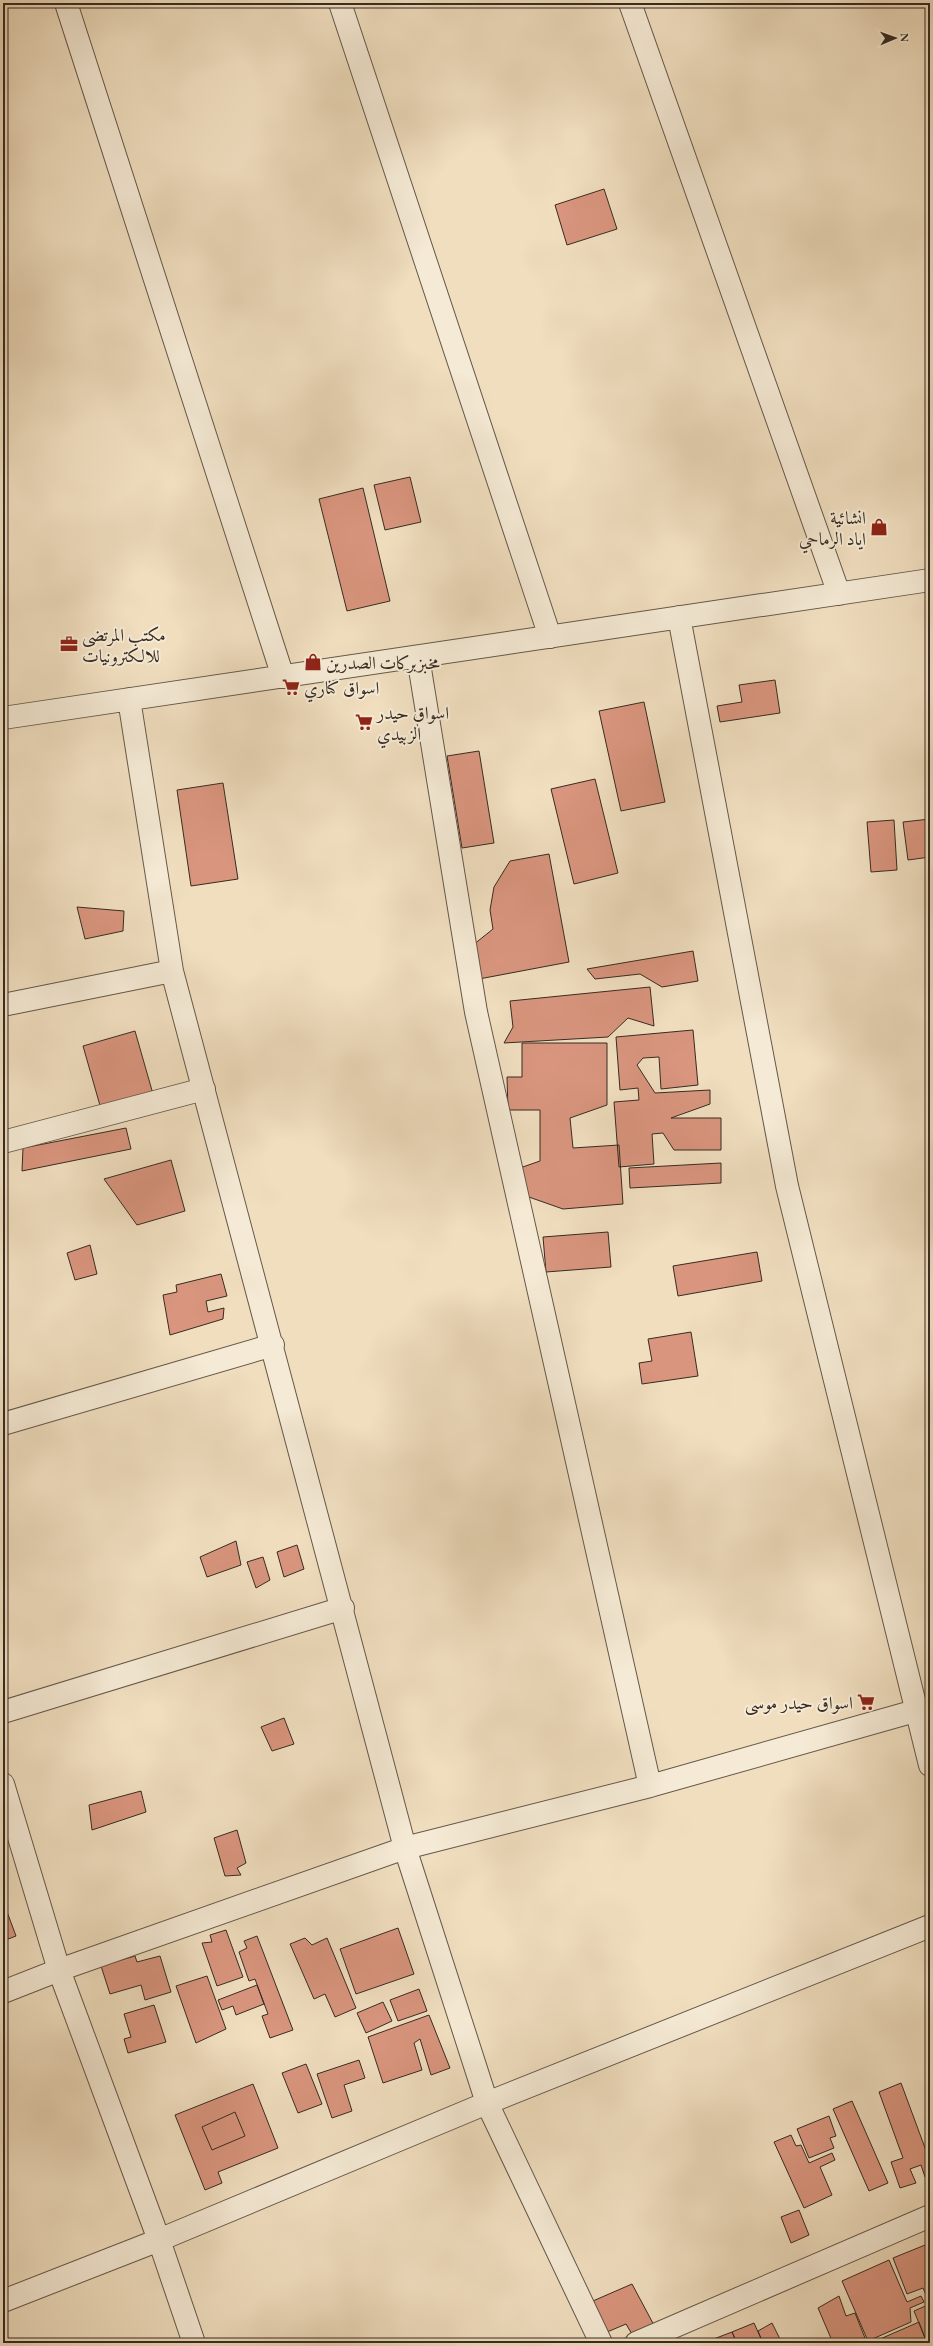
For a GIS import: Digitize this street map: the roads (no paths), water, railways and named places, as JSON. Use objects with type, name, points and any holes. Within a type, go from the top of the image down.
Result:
[{"type":"street","points":[[66,3],[283,677]]},
{"type":"street","points":[[340,3],[550,637]]},
{"type":"street","points":[[630,3],[839,594]]},
{"type":"street","points":[[3,718],[930,580]]},
{"type":"street","points":[[679,618],[787,1186],[915,1711],[926,1734],[930,1765]]},
{"type":"street","points":[[418,657],[476,1012],[631,1708],[650,1786]]},
{"type":"street","points":[[129,699],[172,971],[343,1608],[405,1848],[487,2103],[601,2343]]},
{"type":"street","points":[[3,1005],[172,971]]},
{"type":"street","points":[[3,1142],[204,1089]]},
{"type":"street","points":[[3,1424],[273,1345]]},
{"type":"street","points":[[3,1712],[343,1608]]},
{"type":"street","points":[[3,1992],[59,1970],[405,1848],[650,1786],[915,1711]]},
{"type":"street","points":[[3,1784],[59,1970],[159,2240],[194,2343]]},
{"type":"street","points":[[3,2301],[159,2240],[487,2103],[930,1926]]},
{"type":"street","points":[[636,2343],[930,2216]]},
{"type":"place","name":"انشائية اياد الرماحي","points":[[879,527]]},
{"type":"place","name":"مكتب المرتضى للالكترونيات","points":[[69,644]]},
{"type":"place","name":"مخبزبركات الصدرين","points":[[313,662]]},
{"type":"place","name":"اسواق كناري","points":[[291,687]]},
{"type":"place","name":"اسواق حيدر الزبيدي","points":[[364,722]]},
{"type":"place","name":"اسواق حيدر موسى","points":[[866,1702]]}]
